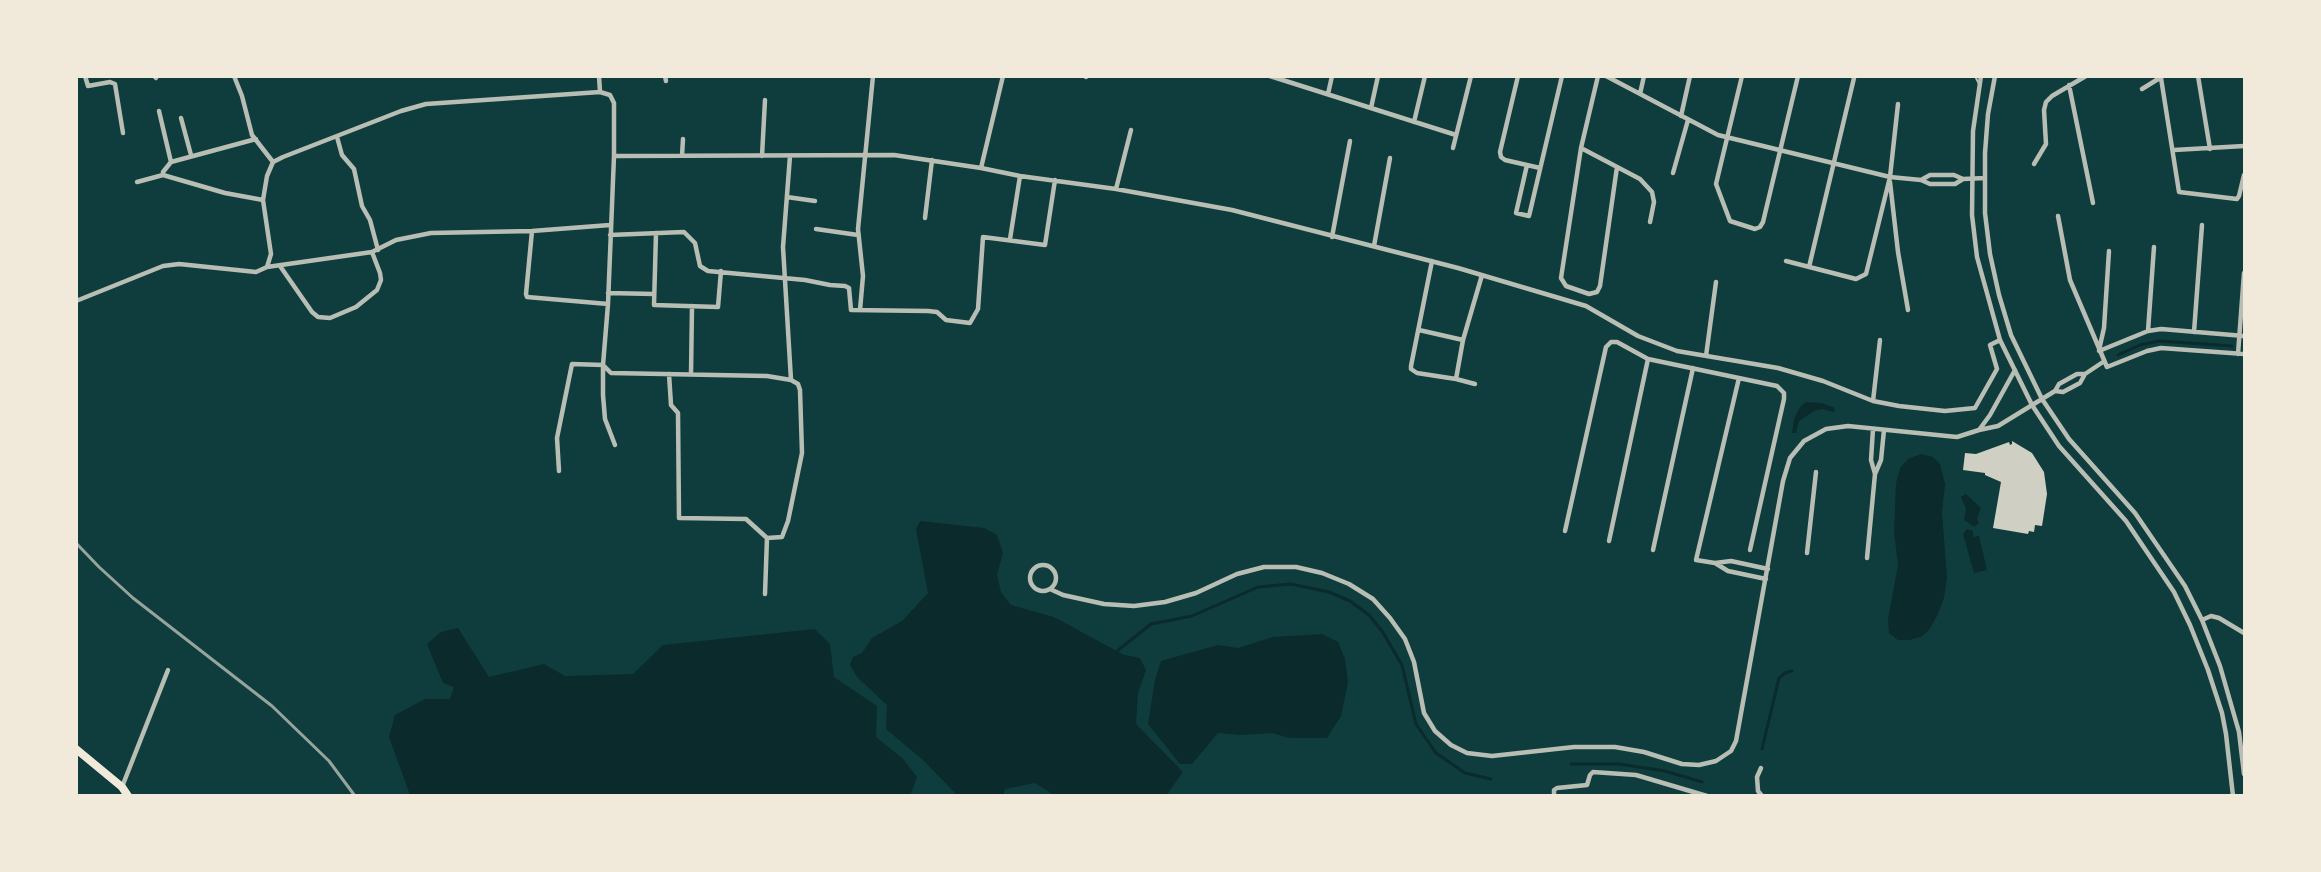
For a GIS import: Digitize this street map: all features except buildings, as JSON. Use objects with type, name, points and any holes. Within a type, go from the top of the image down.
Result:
[{"type":"main road","points":[[76,748],[122,787],[128,795]]},
{"type":"street","points":[[85,76],[88,86],[110,82],[115,84],[123,133]]},
{"type":"street","points":[[234,76],[242,96],[252,135],[273,162]]},
{"type":"street","points":[[599,76],[600,92]]},
{"type":"street","points":[[860,310],[863,276],[862,248],[858,235],[873,76]]},
{"type":"street","points":[[981,168],[1003,76]]},
{"type":"street","points":[[1328,94],[1332,76]]},
{"type":"street","points":[[1371,108],[1378,76]]},
{"type":"street","points":[[1414,122],[1425,76]]},
{"type":"street","points":[[1453,148],[1471,76]]},
{"type":"street","points":[[1518,76],[1500,152],[1505,160],[1540,168]]},
{"type":"street","points":[[1527,165],[1516,213],[1529,216],[1562,76]]},
{"type":"street","points":[[1598,76],[1581,148],[1561,278],[1566,286],[1589,294],[1597,292],[1600,286],[1617,167]]},
{"type":"street","points":[[1606,76],[1718,135],[1890,177],[1921,180],[1930,184],[1955,184],[1963,179],[1985,178]]},
{"type":"street","points":[[1640,94],[1644,76]]},
{"type":"street","points":[[1681,116],[1690,76]]},
{"type":"street","points":[[1742,76],[1716,184],[1730,221],[1755,229],[1763,222],[1798,76]]},
{"type":"street","points":[[1981,76],[1973,131],[1972,215],[1977,257],[2000,340],[2032,405],[2059,446],[2135,534],[2174,592],[2208,670],[2226,734],[2233,795]]},
{"type":"street","points":[[1995,76],[1988,114],[1985,213],[1999,295],[2011,335],[2043,399],[2069,439],[2145,527],[2185,586],[2202,620],[2220,666],[2239,732],[2244,774]]},
{"type":"street","points":[[2034,164],[2046,144],[2044,110],[2046,102],[2086,76]]},
{"type":"street","points":[[2198,76],[2210,149]]},
{"type":"street","points":[[1272,77],[1456,135]]},
{"type":"street","points":[[2142,89],[2162,77],[2178,190],[2181,193],[2237,199],[2244,175]]},
{"type":"street","points":[[1809,267],[1854,78]]},
{"type":"street","points":[[2069,85],[2093,203]]},
{"type":"street","points":[[267,267],[270,254],[263,200],[267,176],[273,162],[401,111],[426,104],[600,92],[610,95],[613,98],[614,156],[603,395],[605,419],[615,446]]},
{"type":"street","points":[[762,156],[765,100]]},
{"type":"street","points":[[1786,261],[1856,279],[1866,274],[1890,177],[1898,104]]},
{"type":"street","points":[[159,111],[171,162]]},
{"type":"street","points":[[181,118],[190,155]]},
{"type":"street","points":[[1673,173],[1688,120]]},
{"type":"street","points":[[1116,189],[1131,130]]},
{"type":"street","points":[[337,137],[342,155],[354,169],[362,206],[370,220],[378,250]]},
{"type":"street","points":[[163,176],[163,172],[171,162],[256,139]]},
{"type":"street","points":[[682,156],[683,139]]},
{"type":"street","points":[[1332,237],[1350,141]]},
{"type":"street","points":[[2174,150],[2244,146]]},
{"type":"street","points":[[1581,148],[1640,179],[1652,192],[1650,222]]},
{"type":"street","points":[[614,156],[894,155],[1116,189],[1232,210],[1432,261],[1587,306],[1649,341],[1677,351],[1778,368],[1823,381],[1873,401],[1899,406],[1945,411],[1976,408],[1997,369],[1990,345],[2000,340]]},
{"type":"street","points":[[790,156],[783,247],[791,380]]},
{"type":"street","points":[[1374,246],[1390,158]]},
{"type":"street","points":[[925,218],[932,160]]},
{"type":"street","points":[[1921,180],[1930,175],[1954,175],[1963,179]]},
{"type":"street","points":[[137,182],[163,176],[225,193],[263,200]]},
{"type":"street","points":[[1010,240],[1020,176]]},
{"type":"street","points":[[1890,177],[1898,252],[1908,310]]},
{"type":"street","points":[[610,235],[684,232],[695,243],[700,266],[708,271],[845,286],[849,288],[851,310],[928,311],[937,312],[946,320],[970,323],[978,309],[983,237],[1044,245],[1055,180]]},
{"type":"street","points":[[787,197],[815,201]]},
{"type":"street","points":[[2058,216],[2070,280],[2105,365]]},
{"type":"street","points":[[76,301],[171,265],[256,272],[267,267],[372,252],[396,240],[431,233],[532,231],[610,225]]},
{"type":"street","points":[[2194,332],[2202,225]]},
{"type":"street","points":[[816,229],[858,235]]},
{"type":"street","points":[[532,231],[527,297],[608,304]]},
{"type":"street","points":[[656,233],[654,305],[718,307],[721,271]]},
{"type":"street","points":[[2148,331],[2154,247]]},
{"type":"street","points":[[2099,351],[2104,328],[2109,251]]},
{"type":"street","points":[[280,266],[312,312],[318,317],[330,318],[357,307],[377,290],[381,280],[372,252]]},
{"type":"street","points":[[1432,261],[1411,369],[1416,373],[1475,384]]},
{"type":"street","points":[[2238,354],[2242,336],[2244,273]]},
{"type":"street","points":[[1456,379],[1463,340],[1482,275]]},
{"type":"street","points":[[1706,356],[1716,282]]},
{"type":"street","points":[[608,293],[654,294]]},
{"type":"street","points":[[691,374],[692,306]]},
{"type":"street","points":[[2099,351],[2148,331],[2162,329],[2242,336]]},
{"type":"street","points":[[1419,330],[1463,340]]},
{"type":"street","points":[[1873,401],[1880,340]]},
{"type":"street","points":[[1565,531],[1606,347],[1611,342],[1617,342],[1648,359],[1777,386],[1784,393],[1750,550]]},
{"type":"street","points":[[1050,589],[1055,583],[1054,570],[1047,565],[1035,567],[1030,574],[1030,583],[1041,591],[1050,589],[1063,595],[1104,604],[1134,606],[1165,602],[1196,593],[1237,574],[1264,567],[1296,567],[1322,573],[1349,584],[1373,599],[1390,618],[1405,639],[1414,662],[1424,713],[1435,731],[1451,745],[1467,753],[1492,756],[1574,747],[1615,747],[1644,752],[1682,764],[1700,765],[1716,761],[1724,756],[1731,751],[1736,741],[1783,481],[1790,458],[1804,441],[1826,429],[1848,426],[1957,437],[1998,426],[2043,399],[2055,391],[2059,384],[2077,374],[2085,374],[2146,351],[2161,348],[2244,354]]},
{"type":"street","points":[[1609,541],[1648,359]]},
{"type":"street","points":[[559,471],[557,438],[572,364],[603,365],[611,373],[691,374],[767,376],[791,380],[798,384],[800,390],[802,453],[782,537],[767,538],[746,519],[693,519],[678,516],[678,412],[671,405],[669,374]]},
{"type":"street","points":[[1653,550],[1693,368]]},
{"type":"street","points":[[1979,430],[2015,370]]},
{"type":"street","points":[[2055,391],[2063,392],[2080,383],[2085,374]]},
{"type":"street","points":[[1739,378],[1696,560],[1715,564],[1728,571],[1766,579]]},
{"type":"street","points":[[1873,429],[1871,460],[1875,474]]},
{"type":"street","points":[[1867,558],[1875,474],[1881,460],[1884,430]]},
{"type":"street","points":[[1808,553],[1816,472]]},
{"type":"street","points":[[2135,534],[2145,527]]},
{"type":"street","points":[[765,594],[767,538]]},
{"type":"street","points":[[1715,564],[1731,561],[1768,569]]},
{"type":"street","points":[[2202,620],[2211,616],[2219,618],[2244,633]]},
{"type":"street","points":[[122,787],[168,670]]},
{"type":"street","points":[[2226,734],[2239,732]]},
{"type":"street","points":[[1761,768],[1757,777],[1758,791],[1762,795]]},
{"type":"street","points":[[1554,795],[1554,790],[1557,788],[1587,785],[1593,772],[1636,775],[1707,795]]},
{"type":"lane","points":[[1975,76],[1979,84]]},
{"type":"water","points":[[1806,402],[1822,403],[1835,408],[1834,412],[1822,409],[1814,411],[1799,421],[1796,433],[1792,433],[1794,419],[1800,407]]},
{"type":"water","points":[[1921,454],[1933,457],[1940,464],[1945,484],[1942,512],[1947,577],[1944,598],[1929,630],[1921,637],[1898,640],[1889,633],[1888,620],[1898,565],[1894,531],[1896,483],[1900,468],[1908,459]]},
{"type":"water","points":[[1966,494],[1981,508],[1977,518],[1979,523],[1974,527],[1964,520],[1966,509],[1961,497]]},
{"type":"water","points":[[920,521],[984,528],[997,535],[1003,553],[997,575],[1001,592],[1011,605],[1054,617],[1124,655],[1140,658],[1146,670],[1138,693],[1136,724],[1183,772],[1168,793],[1170,795],[1054,795],[1035,783],[1005,789],[1003,795],[957,795],[923,760],[886,729],[887,705],[857,677],[850,665],[853,657],[862,653],[872,638],[902,621],[928,593],[916,529]]},
{"type":"water","points":[[1967,529],[1973,531],[1973,537],[1979,536],[1987,570],[1974,573],[1963,534]]},
{"type":"water","points":[[458,628],[489,677],[544,664],[565,676],[633,674],[663,645],[815,629],[830,644],[834,677],[877,706],[876,737],[903,759],[917,777],[910,796],[410,795],[389,737],[395,715],[425,699],[450,699],[454,687],[443,683],[427,644],[441,632]]},
{"type":"water","points":[[1322,634],[1338,642],[1345,659],[1348,682],[1341,716],[1327,738],[1290,738],[1272,733],[1240,735],[1218,733],[1192,764],[1180,764],[1148,724],[1155,680],[1161,661],[1218,645],[1238,648],[1273,637]]},
{"type":"waterway","points":[[2118,355],[2140,345],[2159,341],[2232,346]]},
{"type":"waterway","points":[[1117,651],[1151,624],[1192,616],[1258,587],[1291,584],[1329,592],[1350,601],[1369,615],[1382,631],[1402,665],[1416,724],[1436,753],[1465,773],[1491,779]]},
{"type":"waterway","points":[[1762,749],[1779,678],[1792,671]]},
{"type":"waterway","points":[[1571,764],[1619,764],[1665,771],[1702,782]]},
{"type":"railway","points":[[76,543],[133,598],[272,706],[329,761],[355,796]]}]
